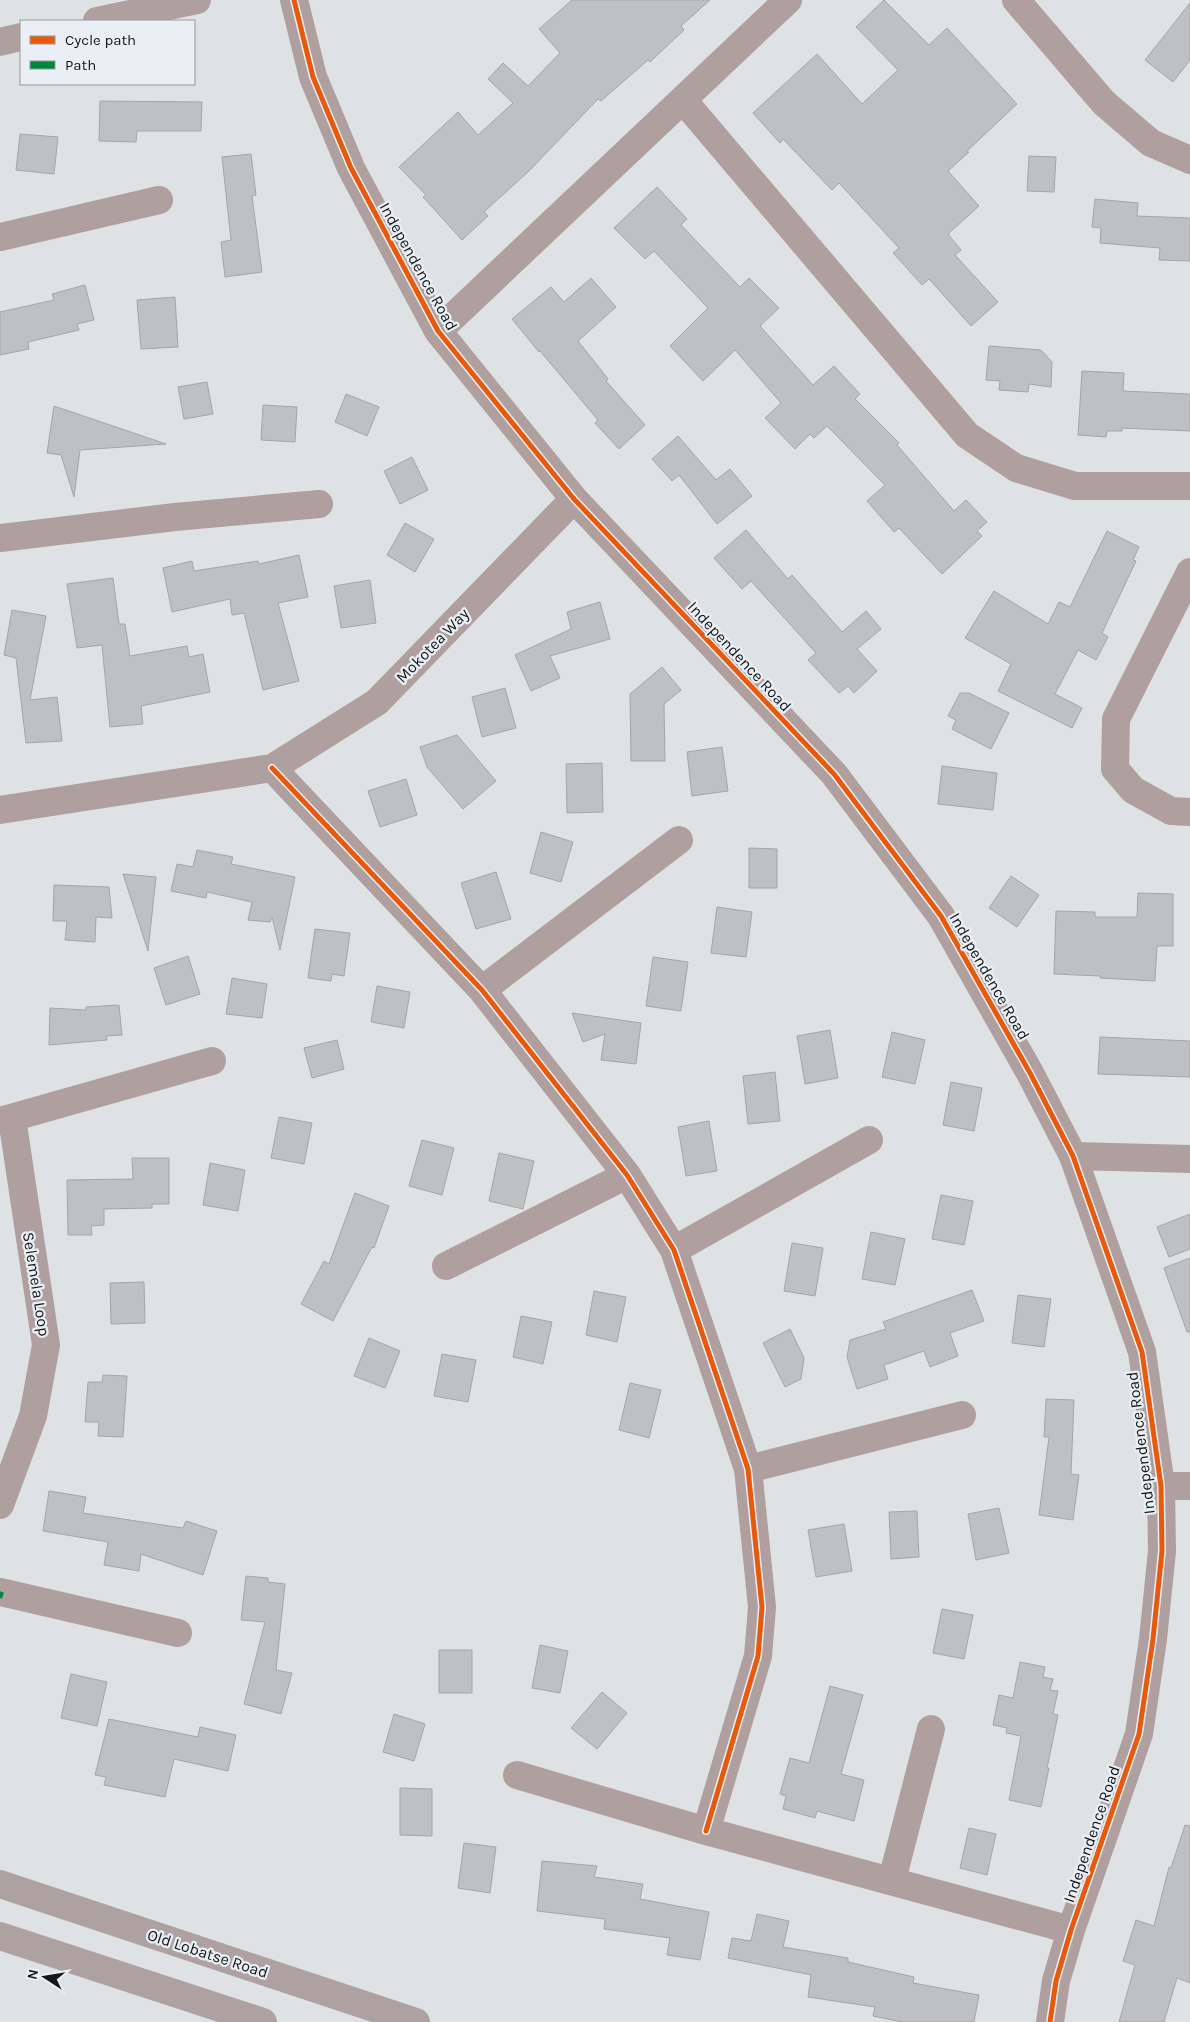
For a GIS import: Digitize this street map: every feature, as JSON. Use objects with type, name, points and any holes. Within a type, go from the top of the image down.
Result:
[{"type":"main road","name":"Old Lobatse Road","points":[[0,1884],[416,2022]]},
{"type":"main road","points":[[0,1936],[263,2022]]},
{"type":"street","points":[[102,20],[197,0]]},
{"type":"street","name":"Independence Road","points":[[294,0],[313,77],[351,168],[438,331],[574,499],[834,774],[942,916],[1030,1073],[1073,1156],[1142,1352],[1161,1486],[1162,1551],[1153,1639],[1138,1734],[1071,1930],[1056,1981],[1050,2022]]},
{"type":"street","points":[[438,331],[788,0]]},
{"type":"street","points":[[1016,0],[1104,103],[1151,143],[1190,160]]},
{"type":"street","points":[[0,42],[20,37]]},
{"type":"street","points":[[683,100],[967,435],[1016,468],[1075,486],[1190,486]]},
{"type":"street","points":[[0,236],[159,200]]},
{"type":"street","name":"Mokotea Way","points":[[272,768],[377,702],[574,499]]},
{"type":"street","points":[[0,538],[175,517],[319,504]]},
{"type":"street","points":[[1190,572],[1116,719],[1115,769],[1133,790],[1171,811],[1190,812]]},
{"type":"street","points":[[0,810],[272,768],[482,990],[626,1175],[674,1250],[748,1469],[762,1607],[758,1656],[706,1831]]},
{"type":"street","points":[[482,990],[679,840]]},
{"type":"street","points":[[6,1119],[212,1062]]},
{"type":"street","name":"Selemela Loop","points":[[0,1505],[33,1416],[46,1345],[6,1119]]},
{"type":"street","points":[[674,1250],[868,1140]]},
{"type":"street","points":[[1073,1156],[1190,1159]]},
{"type":"street","points":[[446,1266],[626,1175]]},
{"type":"street","points":[[748,1469],[962,1415]]},
{"type":"street","points":[[1161,1486],[1190,1486]]},
{"type":"street","points":[[0,1592],[178,1633]]},
{"type":"street","points":[[892,1880],[931,1729]]},
{"type":"street","points":[[517,1775],[706,1831],[1071,1930]]},
{"type":"street","name":"Independence Road","points":[[1036,2022],[1056,1981]]},
{"type":"building","points":[[572,0],[710,0],[681,26],[684,30],[650,62],[648,60],[601,101],[598,99],[529,171],[484,212],[488,216],[462,240],[423,197],[426,195],[399,167],[458,112],[478,135],[513,103],[488,79],[503,63],[528,86],[560,53],[539,29]]},
{"type":"building","points":[[884,0],[929,45],[947,28],[1017,104],[948,171],[979,206],[948,234],[961,250],[955,255],[998,302],[971,326],[929,279],[922,285],[893,253],[899,248],[839,183],[832,190],[783,139],[780,143],[753,113],[817,54],[862,104],[898,70],[856,27]]},
{"type":"building","points":[[1190,3],[1190,60],[1173,82],[1145,60]]},
{"type":"building","points":[[100,101],[202,102],[201,131],[137,131],[136,142],[99,141]]},
{"type":"building","points":[[20,134],[58,137],[54,174],[16,170]]},
{"type":"building","points":[[251,154],[256,195],[252,196],[262,272],[225,277],[221,242],[231,240],[222,157]]},
{"type":"building","points":[[1029,156],[1056,157],[1054,192],[1027,191]]},
{"type":"building","points":[[657,187],[687,219],[681,225],[740,287],[749,278],[779,308],[760,326],[813,385],[834,366],[860,394],[855,399],[899,443],[897,445],[954,511],[966,500],[987,522],[977,531],[982,536],[942,574],[899,528],[894,532],[867,501],[885,485],[827,426],[814,438],[810,434],[795,449],[765,418],[781,403],[735,350],[703,381],[670,346],[708,308],[654,251],[645,259],[614,228]]},
{"type":"building","points":[[1095,199],[1138,203],[1137,216],[1190,218],[1190,261],[1159,260],[1160,248],[1100,243],[1101,228],[1092,227]]},
{"type":"building","points":[[591,278],[616,307],[578,341],[608,379],[606,381],[645,425],[619,449],[595,423],[598,420],[512,319],[551,287],[564,302]]},
{"type":"building","points":[[85,285],[94,320],[77,324],[79,330],[28,342],[29,349],[0,355],[0,312],[54,300],[52,294]]},
{"type":"building","points":[[175,297],[178,347],[141,349],[137,300]]},
{"type":"building","points":[[989,346],[1041,350],[1052,362],[1051,387],[1029,384],[1028,392],[999,390],[1000,381],[986,380]]},
{"type":"building","points":[[1082,371],[1124,373],[1123,391],[1190,394],[1190,431],[1122,428],[1122,431],[1107,431],[1106,437],[1078,435]]},
{"type":"building","points":[[207,382],[213,414],[184,419],[178,387]]},
{"type":"building","points":[[346,394],[379,407],[367,436],[335,422]]},
{"type":"building","points":[[263,405],[297,407],[295,442],[261,440]]},
{"type":"building","points":[[54,406],[166,444],[80,450],[74,497],[61,455],[47,453]]},
{"type":"building","points":[[678,436],[716,480],[730,469],[752,496],[717,524],[679,475],[672,481],[652,459]]},
{"type":"building","points":[[412,457],[428,490],[400,504],[384,471]]},
{"type":"building","points":[[405,523],[434,539],[415,572],[387,555]]},
{"type":"building","points":[[746,530],[788,579],[792,575],[842,632],[866,611],[881,629],[857,649],[877,671],[854,693],[848,686],[839,693],[808,660],[816,653],[751,581],[742,589],[714,558]]},
{"type":"building","points":[[1107,531],[1139,547],[1133,560],[1136,561],[1102,633],[1108,637],[1096,660],[1078,650],[1055,694],[1082,708],[1072,728],[998,691],[1011,664],[965,638],[994,591],[1048,624],[1059,602],[1070,607]]},
{"type":"building","points":[[299,555],[308,597],[278,603],[299,681],[263,690],[244,613],[232,615],[230,599],[172,612],[163,568],[192,561],[194,571],[258,561],[259,564]]},
{"type":"building","points":[[113,578],[119,624],[125,624],[130,656],[187,646],[189,657],[203,654],[210,692],[141,706],[143,724],[110,727],[102,645],[77,648],[67,584]]},
{"type":"building","points":[[370,580],[376,623],[341,628],[334,586]]},
{"type":"building","points":[[600,602],[610,639],[550,656],[560,678],[531,691],[515,655],[571,629],[567,612]]},
{"type":"building","points":[[12,610],[46,616],[30,700],[57,697],[62,741],[26,743],[16,658],[4,655]]},
{"type":"building","points":[[662,667],[681,690],[664,704],[665,761],[631,761],[630,694]]},
{"type":"building","points":[[505,688],[516,728],[482,737],[472,697]]},
{"type":"building","points":[[960,693],[969,693],[1009,713],[991,749],[952,729],[956,720],[948,716]]},
{"type":"building","points":[[457,735],[496,781],[463,809],[427,767],[420,747]]},
{"type":"building","points":[[722,747],[728,791],[692,796],[687,752]]},
{"type":"building","points":[[602,763],[603,812],[567,813],[566,764]]},
{"type":"building","points":[[942,766],[997,773],[993,810],[938,804]]},
{"type":"building","points":[[406,779],[417,815],[380,827],[368,791]]},
{"type":"building","points":[[541,832],[573,842],[561,882],[530,873]]},
{"type":"building","points":[[749,848],[777,849],[777,888],[749,888]]},
{"type":"building","points":[[197,850],[233,857],[231,864],[295,877],[280,950],[272,917],[270,922],[248,920],[252,902],[207,892],[206,898],[171,891],[177,864],[193,867]]},
{"type":"building","points":[[496,872],[511,919],[476,929],[461,883]]},
{"type":"building","points":[[123,874],[156,877],[148,951]]},
{"type":"building","points":[[1011,876],[1039,895],[1017,927],[989,908]]},
{"type":"building","points":[[54,885],[109,887],[112,918],[96,917],[95,942],[65,940],[67,921],[53,921]]},
{"type":"building","points":[[1138,893],[1173,894],[1173,946],[1157,946],[1155,981],[1054,974],[1056,911],[1095,912],[1095,917],[1137,917]]},
{"type":"building","points":[[717,907],[752,912],[746,957],[711,953]]},
{"type":"building","points":[[315,929],[350,933],[344,976],[332,974],[331,981],[308,978]]},
{"type":"building","points":[[188,956],[200,994],[166,1005],[154,968]]},
{"type":"building","points":[[653,957],[688,962],[681,1011],[646,1006]]},
{"type":"building","points":[[232,978],[267,984],[262,1018],[226,1014]]},
{"type":"building","points":[[377,986],[410,992],[404,1028],[371,1022]]},
{"type":"building","points":[[119,1005],[122,1035],[106,1036],[107,1040],[49,1045],[50,1008],[86,1010],[86,1007]]},
{"type":"building","points":[[572,1013],[641,1023],[636,1064],[601,1060],[605,1034],[583,1042]]},
{"type":"building","points":[[830,1030],[838,1078],[805,1084],[797,1036]]},
{"type":"building","points":[[892,1032],[925,1040],[915,1084],[882,1077]]},
{"type":"building","points":[[1100,1037],[1190,1041],[1190,1077],[1098,1074]]},
{"type":"building","points":[[337,1040],[344,1069],[312,1078],[304,1048]]},
{"type":"building","points":[[775,1072],[780,1121],[748,1124],[743,1076]]},
{"type":"building","points":[[951,1082],[982,1088],[974,1131],[943,1125]]},
{"type":"building","points":[[279,1117],[312,1123],[304,1164],[271,1158]]},
{"type":"building","points":[[709,1121],[717,1171],[686,1176],[678,1127]]},
{"type":"building","points":[[422,1140],[454,1148],[442,1195],[409,1186]]},
{"type":"building","points":[[499,1153],[534,1161],[523,1209],[489,1201]]},
{"type":"building","points":[[132,1158],[169,1158],[169,1204],[152,1204],[152,1208],[104,1209],[104,1225],[91,1226],[92,1235],[68,1235],[67,1180],[133,1179]]},
{"type":"building","points":[[210,1163],[245,1170],[238,1211],[203,1205]]},
{"type":"building","points":[[355,1193],[389,1206],[374,1248],[372,1247],[333,1321],[301,1304],[324,1261],[329,1264]]},
{"type":"building","points":[[941,1195],[973,1201],[964,1245],[932,1239]]},
{"type":"building","points":[[1190,1214],[1190,1249],[1169,1257],[1157,1227]]},
{"type":"building","points":[[871,1232],[905,1239],[895,1285],[862,1279]]},
{"type":"building","points":[[792,1243],[823,1248],[815,1296],[784,1291]]},
{"type":"building","points":[[1190,1258],[1190,1332],[1187,1332],[1164,1268]]},
{"type":"building","points":[[144,1282],[145,1323],[111,1324],[110,1283]]},
{"type":"building","points":[[972,1290],[984,1321],[950,1333],[958,1356],[930,1367],[924,1351],[884,1365],[888,1379],[857,1389],[847,1357],[850,1340],[886,1329],[883,1322]]},
{"type":"building","points":[[594,1291],[626,1297],[617,1342],[586,1335]]},
{"type":"building","points":[[1018,1295],[1051,1299],[1044,1347],[1012,1343]]},
{"type":"building","points":[[521,1316],[552,1322],[543,1364],[513,1357]]},
{"type":"building","points":[[790,1329],[804,1358],[801,1379],[785,1387],[763,1343]]},
{"type":"building","points":[[369,1338],[400,1351],[385,1388],[354,1376]]},
{"type":"building","points":[[442,1354],[476,1360],[468,1402],[434,1396]]},
{"type":"building","points":[[103,1375],[127,1376],[123,1437],[98,1436],[99,1422],[85,1422],[88,1382],[102,1382]]},
{"type":"building","points":[[630,1383],[661,1390],[649,1438],[619,1430]]},
{"type":"building","points":[[1046,1399],[1074,1400],[1071,1474],[1079,1475],[1073,1520],[1039,1515],[1049,1437],[1044,1437]]},
{"type":"building","points":[[49,1491],[86,1497],[83,1513],[183,1528],[186,1521],[217,1531],[203,1575],[141,1554],[139,1571],[104,1565],[108,1542],[43,1531]]},
{"type":"building","points":[[999,1508],[1009,1553],[976,1560],[968,1514]]},
{"type":"building","points":[[917,1511],[919,1557],[891,1559],[889,1512]]},
{"type":"building","points":[[844,1524],[852,1571],[816,1577],[808,1530]]},
{"type":"building","points":[[246,1576],[268,1578],[268,1582],[285,1584],[276,1670],[292,1673],[281,1714],[244,1704],[265,1622],[241,1620]]},
{"type":"building","points":[[942,1609],[973,1615],[964,1659],[933,1653]]},
{"type":"building","points":[[540,1645],[568,1651],[560,1693],[532,1688]]},
{"type":"building","points":[[439,1650],[472,1650],[472,1693],[439,1693]]},
{"type":"building","points":[[1020,1662],[1045,1667],[1043,1677],[1053,1679],[1050,1690],[1058,1691],[1053,1714],[1058,1715],[1041,1807],[1009,1800],[1021,1736],[1006,1733],[1007,1728],[993,1725],[999,1695],[1013,1698]]},
{"type":"building","points":[[71,1674],[107,1682],[97,1726],[61,1718]]},
{"type":"building","points":[[830,1686],[863,1695],[841,1774],[864,1780],[854,1821],[817,1811],[815,1818],[783,1809],[786,1796],[780,1794],[790,1758],[809,1763]]},
{"type":"building","points":[[602,1692],[627,1713],[597,1749],[571,1728]]},
{"type":"building","points":[[394,1714],[425,1724],[414,1761],[383,1752]]},
{"type":"building","points":[[109,1719],[198,1737],[200,1727],[236,1735],[228,1771],[174,1759],[165,1797],[104,1785],[106,1777],[95,1775]]},
{"type":"building","points":[[400,1788],[432,1789],[432,1836],[400,1835]]},
{"type":"building","points":[[1185,1825],[1190,1826],[1190,1983],[1177,1978],[1164,2022],[1119,2022],[1135,1965],[1123,1961],[1136,1920],[1154,1926],[1169,1867],[1171,1868]]},
{"type":"building","points":[[969,1828],[996,1834],[987,1875],[960,1868]]},
{"type":"building","points":[[464,1843],[496,1847],[490,1893],[458,1888]]},
{"type":"building","points":[[542,1861],[597,1866],[594,1877],[643,1884],[640,1899],[709,1912],[700,1960],[667,1955],[670,1938],[604,1929],[605,1919],[537,1911]]},
{"type":"building","points":[[757,1914],[789,1921],[783,1947],[848,1958],[848,1962],[914,1977],[913,1983],[979,1995],[974,2022],[902,2022],[873,2016],[875,2007],[808,1997],[811,1975],[728,1958],[732,1938],[751,1941]]},
{"type":"marked path","points":[[0,1598],[2,1592]]},
{"type":"cycle path","points":[[294,0],[313,77],[351,168],[438,331],[574,499],[834,774],[941,916],[1030,1073],[1073,1156],[1142,1352],[1161,1486],[1162,1551],[1153,1639],[1139,1734],[1071,1930],[1056,1981],[1050,2022]]},
{"type":"cycle path","points":[[272,768],[482,990],[627,1175],[674,1250],[748,1469],[762,1607],[758,1656],[706,1831]]}]
